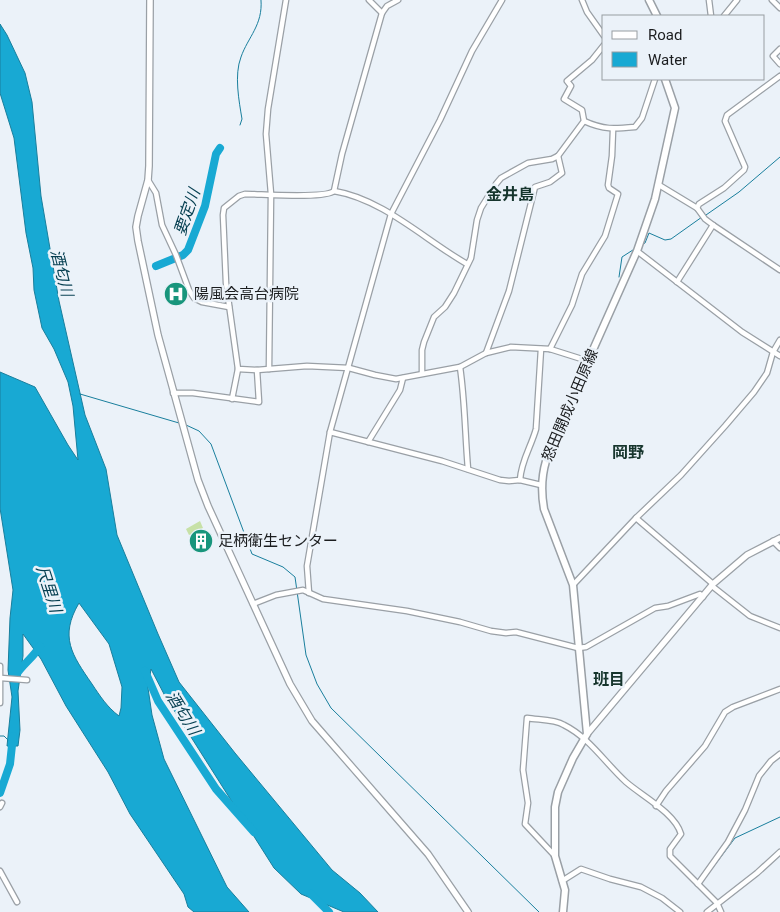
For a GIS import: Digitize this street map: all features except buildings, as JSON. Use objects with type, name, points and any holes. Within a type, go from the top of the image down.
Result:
[{"type":"main road","points":[[649,0],[656,15]]},
{"type":"main road","name":"怒田開成小田原線","points":[[586,736],[573,585],[544,509],[541,485],[546,461],[638,250],[659,185],[675,108],[665,80]]},
{"type":"main road","points":[[563,912],[565,890],[555,856],[555,807],[558,792],[573,758],[586,736]]},
{"type":"street","points":[[150,0],[148,180],[138,216],[137,234],[150,303],[198,480],[204,497],[290,684],[312,721],[428,854],[468,912]]},
{"type":"street","points":[[269,369],[271,194],[266,134],[286,0]]},
{"type":"street","points":[[369,0],[382,13]]},
{"type":"street","points":[[232,399],[238,369],[226,283],[224,208],[242,194],[308,195],[331,194],[334,191],[342,154],[382,13],[387,6],[398,0]]},
{"type":"street","points":[[309,593],[307,566],[330,432],[391,214],[440,120],[472,51],[502,0]]},
{"type":"street","points":[[582,0],[587,12],[602,33]]},
{"type":"street","points":[[709,0],[711,15]]},
{"type":"street","points":[[725,15],[737,0]]},
{"type":"street","points":[[772,0],[780,8]]},
{"type":"street","points":[[422,373],[422,350],[427,334],[434,317],[445,307],[454,293],[471,258],[477,220],[481,208],[501,178],[528,163],[552,159],[558,156],[584,121],[582,110],[564,99],[571,86],[567,81],[592,60],[602,48]]},
{"type":"street","points":[[780,49],[773,56],[780,64]]},
{"type":"street","points":[[697,208],[724,188],[745,167],[725,121],[727,116],[780,76]]},
{"type":"street","points":[[584,121],[600,128],[613,130],[635,127],[639,124],[655,80]]},
{"type":"street","points":[[550,349],[572,305],[582,274],[606,236],[618,194],[608,185],[613,130]]},
{"type":"street","points":[[486,353],[509,291],[535,186],[550,182],[562,173],[558,156]]},
{"type":"street","points":[[148,180],[156,193],[162,225],[194,298],[202,302],[230,307]]},
{"type":"street","points":[[659,185],[697,208],[705,219],[713,225],[780,270]]},
{"type":"street","points":[[334,191],[360,198],[391,214],[467,264]]},
{"type":"street","points":[[677,282],[713,225]]},
{"type":"street","points":[[638,250],[742,332],[780,356]]},
{"type":"street","points":[[573,585],[636,518],[681,475],[748,398],[767,372],[773,352],[780,340]]},
{"type":"street","points":[[238,369],[257,370],[307,366],[349,368],[388,378],[403,378],[422,373],[460,368],[486,353],[512,347],[550,349],[588,361]]},
{"type":"street","points":[[520,480],[522,462],[536,429],[542,349]]},
{"type":"street","points":[[460,368],[465,403],[465,440],[468,469]]},
{"type":"street","points":[[174,393],[193,393],[259,402],[257,370]]},
{"type":"street","points":[[368,442],[400,390],[403,378]]},
{"type":"street","points":[[330,432],[468,469],[500,480],[520,480],[541,485]]},
{"type":"street","points":[[636,518],[750,616],[780,628]]},
{"type":"street","points":[[586,736],[712,585],[747,555],[780,538]]},
{"type":"street","points":[[773,541],[780,548]]},
{"type":"street","points":[[253,604],[276,595],[303,590],[323,598],[407,610],[491,631],[516,632],[578,648],[586,647],[655,608],[668,606],[700,594],[703,597]]},
{"type":"street","points":[[0,666],[0,703]]},
{"type":"street","points":[[1,678],[27,680]]},
{"type":"street","points":[[656,806],[666,791],[705,746],[726,712],[733,707],[780,689]]},
{"type":"street","points":[[555,856],[525,824],[528,803],[523,770],[527,718],[563,724],[586,736],[620,776],[675,823],[681,834],[670,849],[670,856],[717,903],[721,912]]},
{"type":"street","points":[[698,884],[728,842],[745,810],[759,776],[771,761],[780,754]]},
{"type":"street","points":[[707,912],[780,852]]},
{"type":"street","points":[[562,881],[581,869],[641,887],[662,898],[680,912]]},
{"type":"street","points":[[0,871],[17,902]]},
{"type":"green space","points":[[200,521],[203,528],[189,535],[186,529]]},
{"type":"water","points":[[0,24],[25,73],[32,102],[41,196],[59,301],[85,415],[106,469],[117,535],[179,682],[332,870],[360,893],[378,912],[344,912],[301,894],[274,868],[165,696],[151,669],[148,688],[152,715],[164,759],[227,887],[249,912],[194,912],[188,907],[184,894],[130,814],[108,772],[66,706],[41,659],[23,634],[23,656],[18,691],[20,730],[18,746],[7,746],[12,697],[8,670],[13,590],[0,508],[0,372],[35,387],[78,460],[73,406],[68,382],[54,349],[42,328],[34,290],[33,268],[26,233],[14,138],[0,93]],"holes":[[[79,603],[109,644],[122,687],[119,716],[98,693],[79,664],[70,645],[70,626]]]},
{"type":"waterway","name":"要定川","points":[[240,125],[242,119],[238,88],[239,64],[260,17],[261,0]]},
{"type":"waterway","name":"要定川","points":[[156,266],[183,255],[188,250],[205,206],[216,154],[220,148]]},
{"type":"waterway","points":[[706,215],[739,192],[780,157]]},
{"type":"waterway","points":[[641,245],[645,243],[649,233],[665,240],[671,239],[702,217]]},
{"type":"waterway","points":[[619,277],[622,257],[636,248]]},
{"type":"waterway","points":[[80,394],[179,423]]},
{"type":"waterway","points":[[186,425],[199,431],[211,444],[252,554],[283,567],[295,577],[306,655],[317,684],[331,708],[539,912]]},
{"type":"waterway","name":"尺里川","points":[[16,675],[40,646]]},
{"type":"waterway","name":"酒匂川","points":[[145,671],[158,701],[216,789],[254,832]]},
{"type":"waterway","points":[[0,736],[4,736],[8,740]]},
{"type":"waterway","name":"尺里川","points":[[0,793],[10,764],[13,736]]},
{"type":"waterway","points":[[711,870],[735,838],[780,817]]},
{"type":"waterway","name":"酒匂川","points":[[311,894],[329,912]]},
{"type":"place","name":"陽風会高台病院","points":[[176,294]]},
{"type":"place","name":"足柄衛生センター","points":[[201,541]]},
{"type":"district","name":"金井島","points":[[510,194]]},
{"type":"district","name":"岡野","points":[[628,452]]},
{"type":"district","name":"班目","points":[[609,679]]}]
